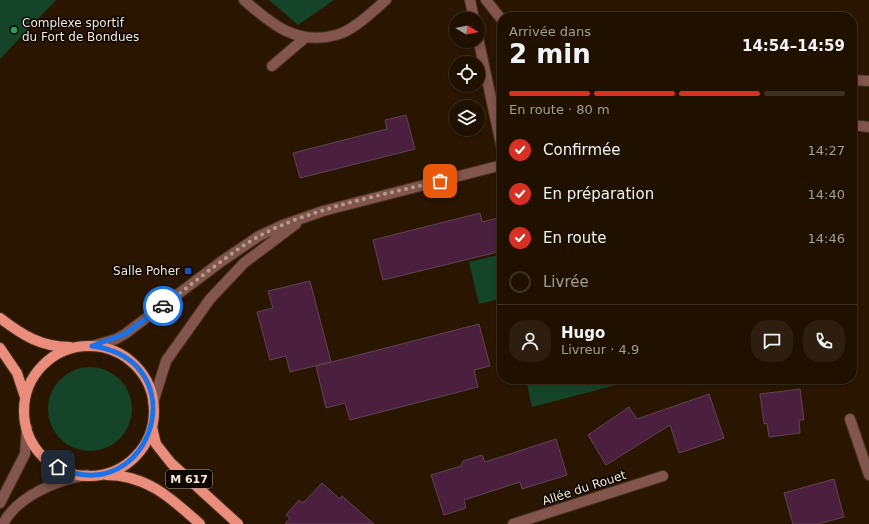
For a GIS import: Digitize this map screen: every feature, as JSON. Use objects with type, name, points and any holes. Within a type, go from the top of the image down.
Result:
[{"type":"main road","points":[[0,318],[21,334],[48,346],[87,346],[112,350],[133,363],[148,383],[153,403],[152,426],[144,444],[132,459],[116,469],[92,475],[67,472],[50,462],[36,447],[27,428],[25,418],[26,398],[33,379],[45,363],[62,352],[87,346]]},
{"type":"main road","points":[[0,348],[18,373],[26,398]]},
{"type":"main road","name":"M 617","points":[[152,426],[156,444],[165,456],[238,524]]},
{"type":"main road","name":"M 617","points":[[92,475],[134,478],[152,485],[174,501],[200,524]]},
{"type":"street","points":[[244,0],[276,27],[306,37],[337,35],[349,29],[386,0]]},
{"type":"street","points":[[470,0],[473,12]]},
{"type":"street","points":[[486,0],[497,14]]},
{"type":"street","points":[[272,66],[306,37]]},
{"type":"street","points":[[480,48],[497,126]]},
{"type":"street","points":[[857,80],[869,81]]},
{"type":"street","points":[[857,126],[869,127]]},
{"type":"street","points":[[87,346],[110,341],[125,334],[222,261],[259,236],[307,216],[497,166]]},
{"type":"street","points":[[153,403],[160,377],[170,355],[219,288],[244,263],[307,216]]},
{"type":"street","points":[[850,419],[869,474]]},
{"type":"street","points":[[0,503],[25,454],[27,428]]},
{"type":"street","points":[[3,524],[13,511],[40,491],[63,480],[92,475]]},
{"type":"street","name":"Allée du Rouet","points":[[513,524],[663,476]]},
{"type":"green space","name":"Complexe sportif du Fort de Bondues","points":[[0,0],[56,0],[0,59]]},
{"type":"green space","points":[[269,0],[334,0],[298,25]]},
{"type":"green space","points":[[497,255],[497,299],[479,304],[469,262]]},
{"type":"green space","points":[[90,367],[106,370],[120,379],[129,393],[132,409],[129,425],[120,439],[106,448],[90,451],[74,448],[60,439],[51,425],[48,409],[51,393],[60,379],[74,370]]},
{"type":"green space","points":[[527,384],[620,384],[532,407]]},
{"type":"building","points":[[406,115],[415,149],[300,178],[293,153],[387,129],[385,120]]},
{"type":"building","points":[[480,213],[482,222],[497,218],[497,252],[383,280],[373,240]]},
{"type":"building","points":[[310,281],[331,362],[290,372],[286,356],[270,360],[257,312],[273,308],[268,291]]},
{"type":"building","points":[[479,324],[490,366],[474,370],[478,387],[350,420],[345,403],[326,408],[316,366]]},
{"type":"building","points":[[800,389],[804,420],[799,420],[800,433],[769,437],[767,423],[764,424],[760,394]]},
{"type":"building","points":[[709,394],[724,438],[679,453],[670,425],[606,465],[588,435],[629,407],[637,419]]},
{"type":"building","points":[[556,439],[567,475],[522,489],[520,482],[464,500],[466,508],[444,515],[431,475],[461,466],[463,461],[482,455],[485,462]]},
{"type":"building","points":[[834,479],[844,517],[818,524],[793,524],[784,493]]},
{"type":"building","points":[[322,483],[340,499],[342,496],[374,524],[285,524],[290,518],[286,515],[299,500],[303,503]]},
{"type":"way so far","points":[[163,306],[222,261],[259,236],[283,225],[323,211],[440,181]]},
{"type":"place","name":"Complexe sportif du Fort de Bondues","points":[[14,30]]},
{"type":"place","name":"Salle Poher","points":[[188,271]]},
{"type":"route","points":[[58,467],[67,472],[77,474],[98,475],[107,473],[125,465],[139,452],[149,435],[153,422],[153,403],[148,383],[137,367],[121,354],[102,347],[92,346],[116,339],[125,334],[163,306]]}]
